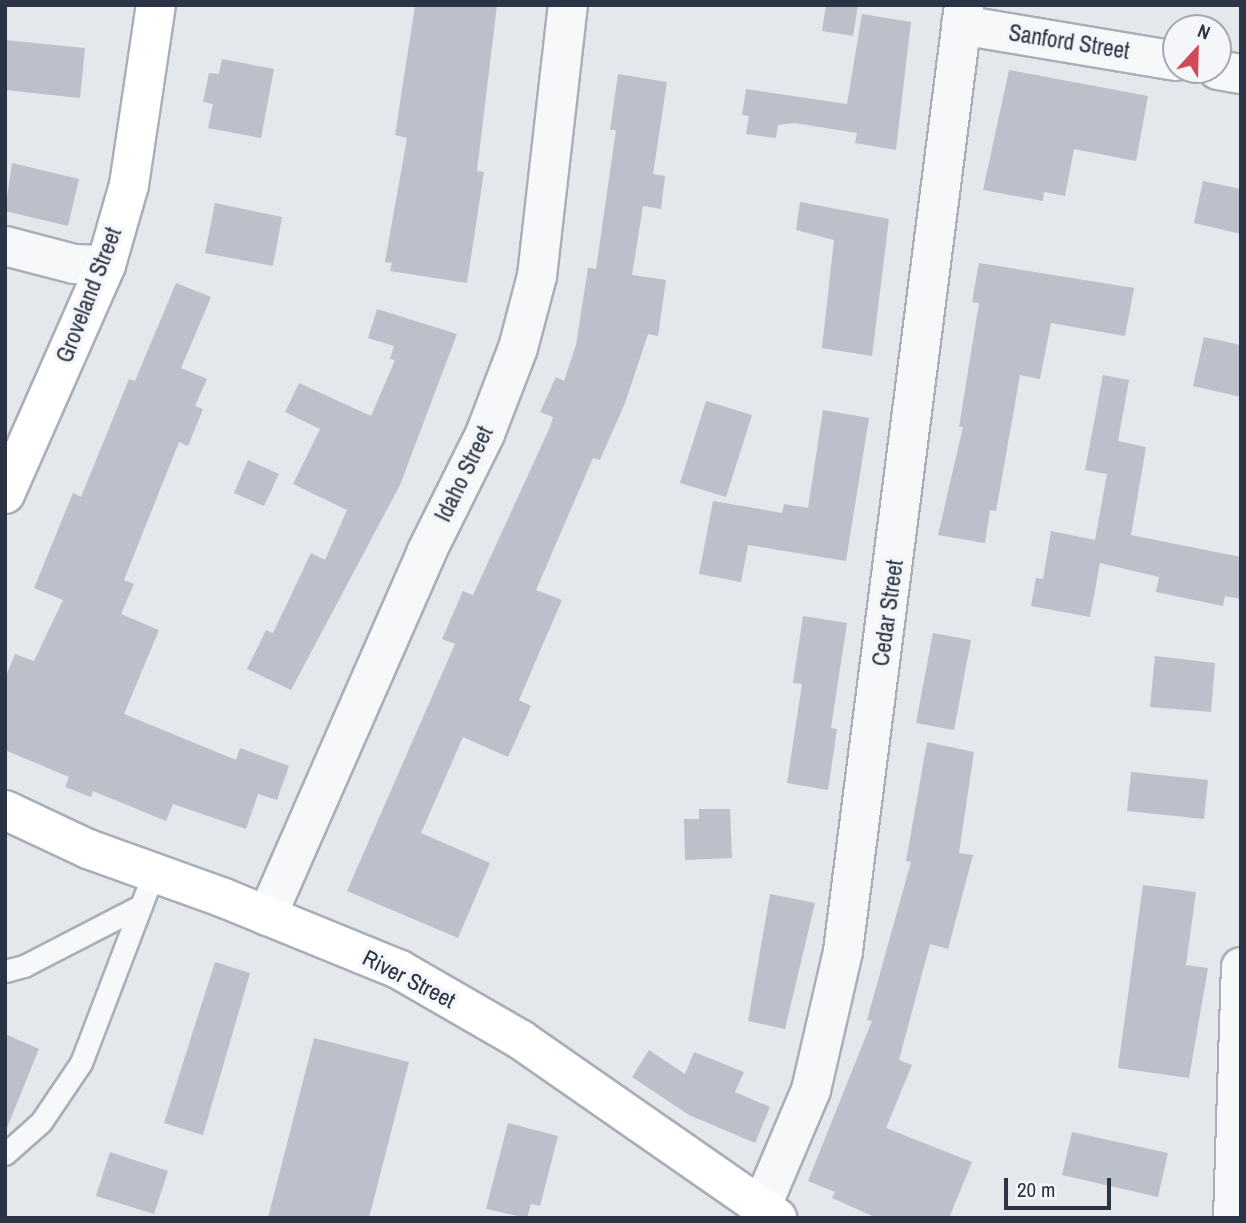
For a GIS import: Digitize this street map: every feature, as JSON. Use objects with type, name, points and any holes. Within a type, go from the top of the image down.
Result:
[{"type":"main road","name":"Groveland Street","points":[[5,494],[106,265],[129,185],[156,5]]},
{"type":"main road","name":"River Street","points":[[5,810],[88,849],[147,889],[267,916],[400,970],[521,1040],[769,1213]]},
{"type":"street","name":"Idaho Street","points":[[267,916],[426,553],[485,434],[518,348],[537,276],[568,5]]},
{"type":"street","name":"Sanford Street","points":[[962,15],[1162,58]]},
{"type":"street","name":"Cedar Street","points":[[769,1213],[811,1090],[843,951],[962,15]]},
{"type":"street","points":[[5,246],[75,264],[106,265]]},
{"type":"street","points":[[1233,1218],[1241,967]]},
{"type":"lane","points":[[5,971],[24,966],[147,889]]},
{"type":"lane","points":[[5,1154],[41,1122],[82,1063],[147,889]]},
{"type":"building","points":[[415,5],[497,5],[477,171],[484,172],[467,283],[390,271],[392,263],[385,262],[407,138],[395,135]]},
{"type":"building","points":[[826,5],[858,5],[853,36],[822,31]]},
{"type":"building","points":[[862,14],[911,22],[896,150],[855,143],[857,133],[794,123],[778,125],[776,138],[746,134],[749,116],[742,115],[746,89],[847,104]]},
{"type":"building","points":[[5,40],[85,48],[80,98],[5,90]]},
{"type":"building","points":[[222,59],[274,69],[261,138],[208,128],[213,104],[203,102],[209,73],[219,74]]},
{"type":"building","points":[[1009,70],[1148,96],[1136,161],[1074,149],[1065,196],[1044,192],[1043,201],[983,190]]},
{"type":"building","points":[[618,74],[667,82],[653,174],[665,176],[661,209],[643,206],[632,275],[666,280],[658,336],[648,334],[625,403],[600,460],[593,458],[536,590],[562,600],[519,700],[531,706],[508,757],[463,737],[421,833],[490,863],[458,938],[347,891],[455,644],[442,639],[463,591],[473,595],[550,427],[553,417],[540,412],[556,377],[564,381],[576,345],[588,268],[596,269],[616,130],[610,130]]},
{"type":"building","points":[[12,163],[79,179],[68,226],[5,211]]},
{"type":"building","points":[[1203,181],[1241,189],[1241,234],[1194,223]]},
{"type":"building","points":[[800,202],[889,219],[872,356],[822,348],[834,240],[796,230]]},
{"type":"building","points":[[215,203],[282,217],[273,266],[205,253]]},
{"type":"building","points":[[979,263],[1134,288],[1125,336],[1051,323],[1040,379],[1020,375],[996,511],[990,510],[985,543],[938,535],[963,427],[959,427],[979,303],[972,302]]},
{"type":"building","points":[[176,283],[211,297],[181,368],[207,379],[195,406],[203,409],[188,446],[179,442],[124,580],[134,584],[121,614],[159,630],[124,714],[236,760],[240,748],[289,766],[277,800],[258,794],[246,829],[173,804],[166,821],[93,791],[91,797],[65,787],[69,777],[5,750],[5,679],[15,654],[34,661],[63,600],[34,588],[73,493],[81,497],[129,379],[135,381]]},
{"type":"building","points":[[377,309],[457,334],[400,485],[291,690],[247,669],[266,630],[273,633],[311,553],[325,560],[347,510],[293,484],[320,429],[285,412],[299,383],[371,416],[395,360],[390,359],[394,346],[368,338]]},
{"type":"building","points":[[1204,337],[1241,345],[1241,397],[1193,386]]},
{"type":"building","points":[[1103,375],[1129,380],[1118,441],[1146,447],[1131,535],[1241,557],[1241,599],[1225,596],[1223,606],[1156,592],[1159,577],[1100,563],[1090,617],[1031,606],[1036,578],[1043,579],[1051,531],[1095,540],[1107,474],[1085,470]]},
{"type":"building","points":[[706,401],[752,415],[726,497],[680,483]]},
{"type":"building","points":[[823,410],[869,418],[846,561],[748,545],[741,582],[699,574],[713,501],[782,513],[784,504],[808,508]]},
{"type":"building","points":[[248,460],[279,474],[264,506],[234,493]]},
{"type":"building","points":[[803,616],[847,623],[831,728],[837,729],[828,790],[787,783],[802,684],[793,683]]},
{"type":"building","points":[[933,633],[971,640],[954,730],[916,723]]},
{"type":"building","points":[[1155,656],[1215,663],[1211,712],[1150,707]]},
{"type":"building","points":[[927,742],[974,752],[959,853],[973,855],[948,949],[930,944],[899,1060],[912,1065],[886,1128],[972,1162],[949,1218],[877,1218],[832,1198],[835,1192],[808,1181],[872,1021],[867,1020],[911,862],[906,861]]},
{"type":"building","points":[[1131,772],[1208,780],[1204,819],[1127,811]]},
{"type":"building","points":[[699,809],[730,809],[732,858],[685,860],[684,819],[699,819]]},
{"type":"building","points":[[1143,885],[1196,892],[1186,965],[1208,968],[1189,1078],[1118,1068]]},
{"type":"building","points":[[770,894],[815,903],[785,1029],[748,1021]]},
{"type":"building","points":[[215,962],[250,973],[203,1135],[164,1123]]},
{"type":"building","points":[[5,1034],[39,1049],[6,1130],[5,1129]]},
{"type":"building","points":[[314,1038],[409,1062],[369,1218],[268,1218]]},
{"type":"building","points":[[649,1050],[685,1074],[694,1052],[744,1072],[735,1092],[770,1107],[755,1143],[689,1115],[632,1077]]},
{"type":"building","points":[[508,1123],[558,1136],[540,1206],[531,1204],[527,1218],[486,1209]]},
{"type":"building","points":[[1072,1132],[1168,1153],[1158,1197],[1062,1175]]},
{"type":"building","points":[[110,1152],[168,1171],[154,1214],[96,1196]]}]
